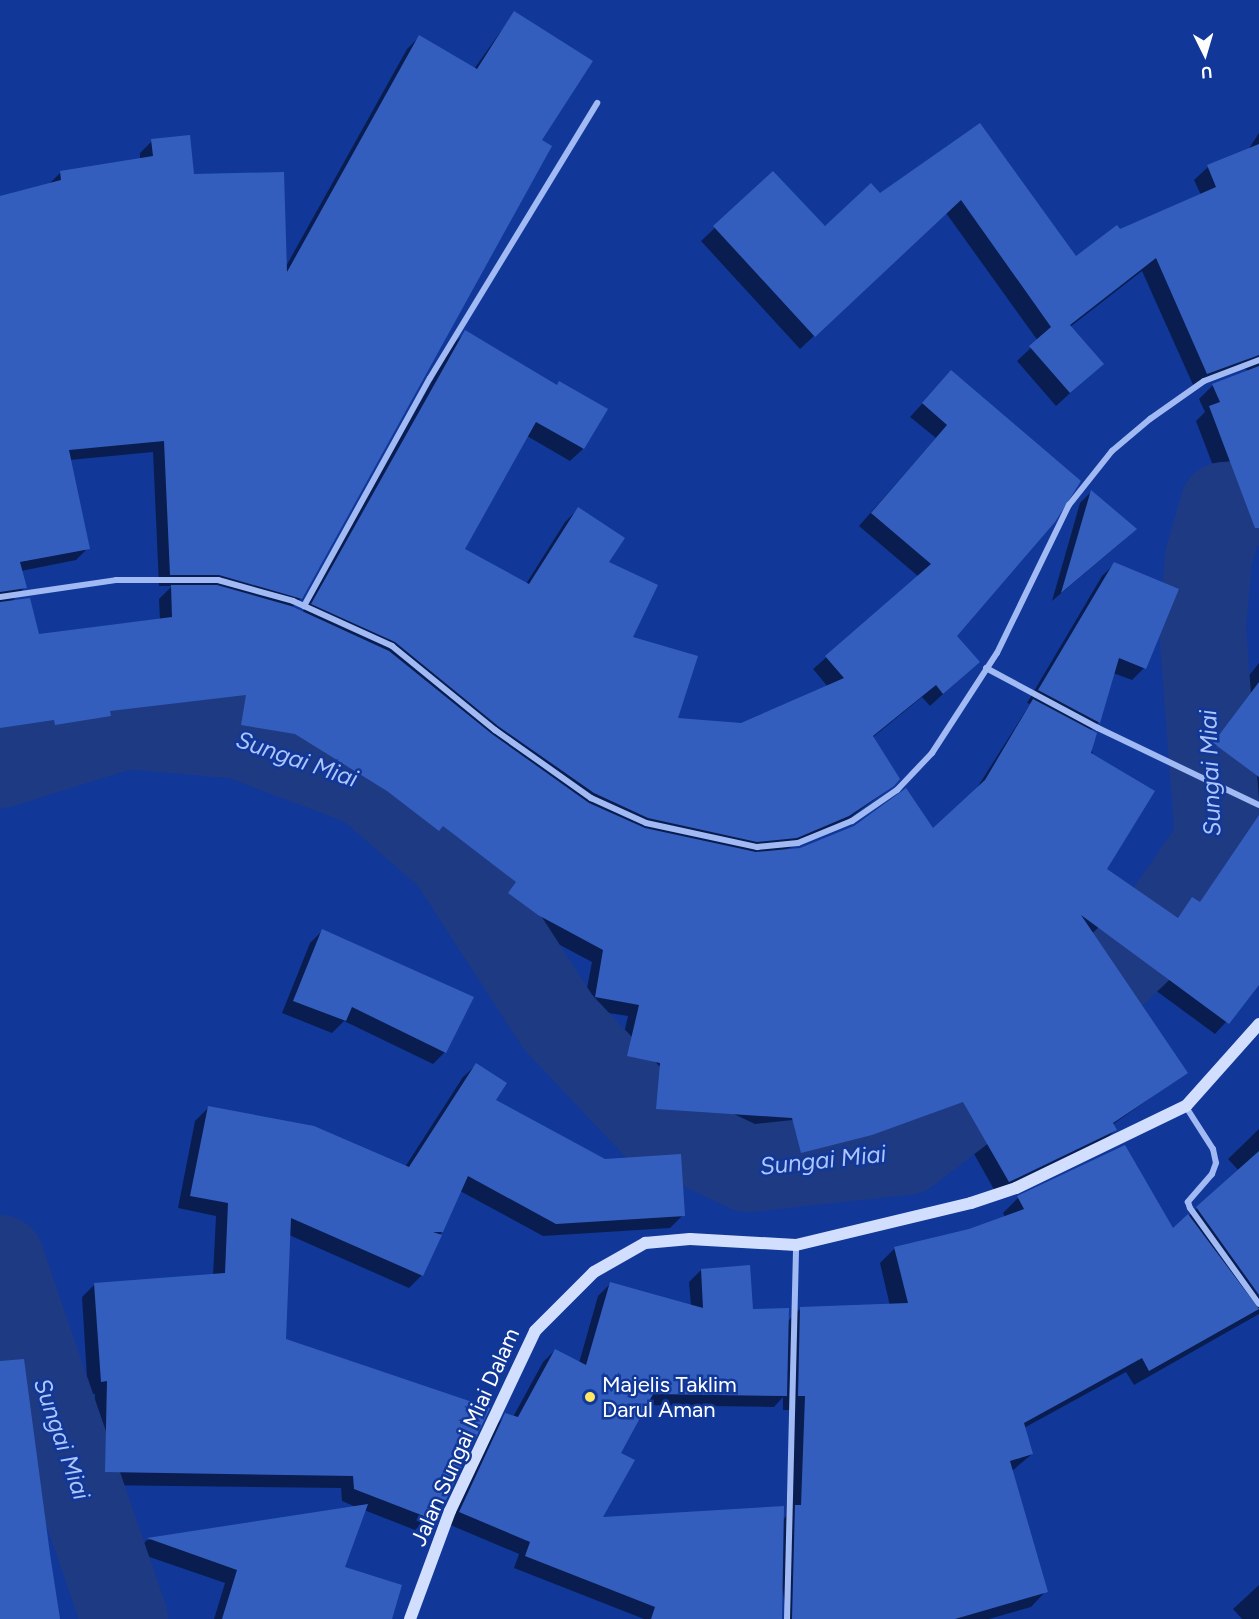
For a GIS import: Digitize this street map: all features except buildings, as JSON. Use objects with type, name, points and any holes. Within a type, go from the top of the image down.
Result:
[{"type":"street","points":[[303,606],[430,378],[597,103]]},
{"type":"street","points":[[0,597],[116,580],[218,580],[303,606],[392,646],[495,730],[591,798],[646,823],[757,847],[798,843],[841,826],[897,790],[932,753],[997,653],[1069,505],[1112,451],[1150,419],[1204,381],[1259,360]]},
{"type":"street","points":[[986,668],[1098,728],[1259,805]]},
{"type":"street","name":"Jalan Sungai Miai Dalam","points":[[410,1619],[450,1511],[535,1331],[594,1272],[645,1243],[690,1239],[796,1245],[971,1203],[1016,1188],[1185,1106],[1259,1024]]},
{"type":"street","points":[[1185,1106],[1213,1149],[1216,1163],[1212,1174],[1188,1202],[1190,1208],[1259,1304]]},
{"type":"street","points":[[787,1619],[796,1245]]},
{"type":"waterway","name":"Sungai Miai","points":[[0,764],[125,725],[239,735],[366,783],[451,857],[557,1021],[654,1124],[747,1168],[906,1151],[1019,1064],[1155,932],[1218,841],[1202,627],[1208,557],[1223,505],[1259,502]]},
{"type":"waterway","name":"Sungai Miai","points":[[0,1258],[124,1619]]},
{"type":"place","name":"Majelis Taklim Darul Aman","points":[[590,1397]]}]
